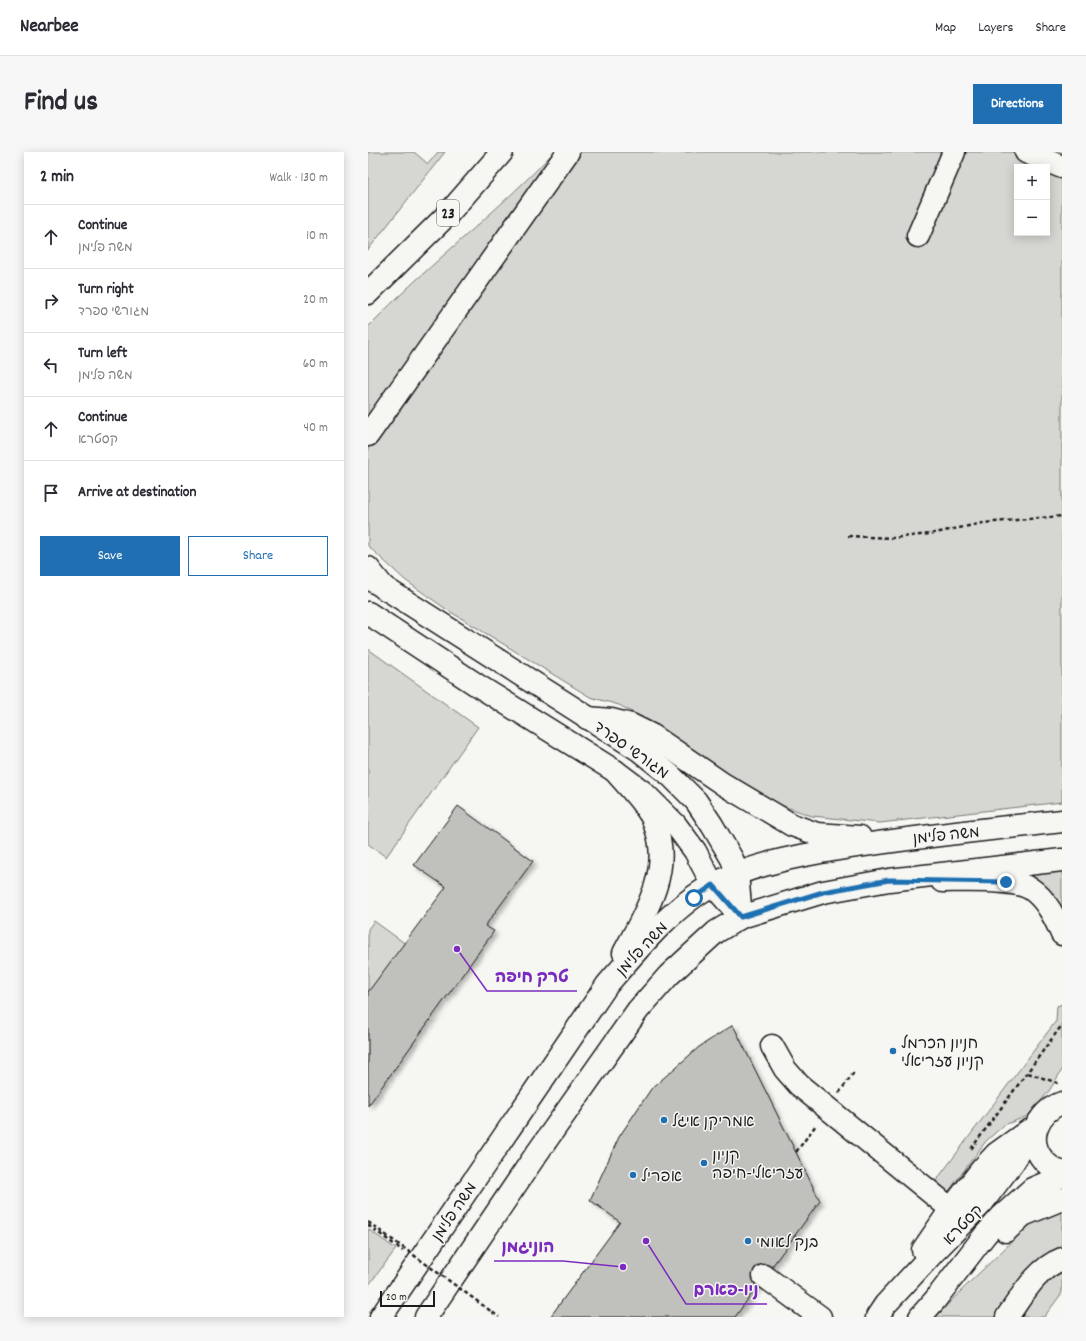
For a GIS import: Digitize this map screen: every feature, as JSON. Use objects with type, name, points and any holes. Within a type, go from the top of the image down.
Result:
[{"type":"main road","points":[[368,435],[568,152]]},
{"type":"main road","points":[[918,236],[954,152]]},
{"type":"main road","points":[[1026,152],[1062,167]]},
{"type":"main road","name":"23","points":[[368,293],[448,214],[497,154]]},
{"type":"main road","points":[[368,310],[397,265]]},
{"type":"main road","name":"מגורשי ספרד","points":[[368,568],[377,583],[639,750],[670,775],[696,801],[732,859],[737,873],[741,917]]},
{"type":"main road","name":"מגורשי ספרד","points":[[368,613],[477,685],[615,771],[643,792],[675,824],[695,851],[713,885],[741,917]]},
{"type":"main road","points":[[587,718],[611,720],[631,725],[652,736],[723,784],[792,825],[817,834],[901,840]]},
{"type":"main road","points":[[607,985],[646,912],[658,882],[662,854],[658,835],[651,815],[639,798],[615,771]]},
{"type":"main road","name":"משה פלימן","points":[[381,1317],[607,985],[637,950],[677,911],[713,885],[737,873],[805,855],[901,840],[1062,821]]},
{"type":"main road","points":[[426,1317],[533,1159],[638,1010],[669,975],[716,932],[741,917],[823,892],[889,880],[1062,860]]},
{"type":"main road","points":[[889,880],[1017,883],[1030,888],[1044,902],[1055,918],[1062,934]]},
{"type":"main road","points":[[772,1046],[785,1069],[799,1085],[951,1209]]},
{"type":"main road","name":"קסטרא","points":[[881,1311],[982,1203],[1048,1113],[1062,1085]]},
{"type":"main road","points":[[881,1311],[951,1209],[982,1169],[996,1154],[1048,1113]]},
{"type":"main road","points":[[1048,1113],[1035,1134],[1036,1146],[1040,1157],[1048,1165],[1062,1172]]},
{"type":"main road","name":"קסטרא","points":[[920,1317],[985,1235],[1002,1217],[1032,1189],[1062,1176]]},
{"type":"main road","points":[[935,1300],[1023,1215],[1062,1199]]},
{"type":"main road","points":[[1007,1317],[1036,1276],[1046,1268],[1062,1259]]},
{"type":"main road","points":[[764,1276],[820,1317]]},
{"type":"path","points":[[848,536],[892,538],[930,534],[983,523],[1062,516]]},
{"type":"path","points":[[968,1153],[1062,1025]]},
{"type":"path","points":[[1028,1073],[1062,1085]]},
{"type":"path","points":[[368,1222],[499,1317]]},
{"type":"path","points":[[368,1225],[418,1262]]},
{"type":"shaded area","points":[[368,152],[414,152],[428,164],[438,152],[445,152],[368,250]]},
{"type":"shaded area","points":[[554,152],[1062,152],[1062,802],[880,823],[812,816],[775,803],[708,761],[651,722],[619,705],[590,697],[446,609],[405,580],[368,546],[368,327],[414,282],[509,197]]},
{"type":"shaded area","points":[[368,649],[478,727],[386,857],[368,844]]},
{"type":"shaded area","points":[[1062,871],[1062,914],[1023,875]]},
{"type":"shaded area","points":[[374,921],[443,971],[368,1074],[368,929]]},
{"type":"shaded area","points":[[1062,1004],[1062,1070],[1049,1091],[1028,1116],[1004,1125],[986,1141],[945,1196],[932,1186],[1056,1021],[1057,1006]]},
{"type":"shaded area","points":[[1062,1208],[1062,1252],[1022,1281],[996,1317],[936,1317],[1026,1228],[1052,1211]]},
{"type":"shaded area","points":[[368,1229],[396,1249],[368,1286]]},
{"type":"shaded area","points":[[1062,1265],[1062,1293],[1044,1317],[1013,1317]]},
{"type":"building","points":[[458,806],[533,861],[485,926],[494,931],[368,1106],[368,992],[446,887],[414,865]]},
{"type":"building","name":"קניון עזריאלי-חיפה","points":[[733,1025],[820,1201],[735,1317],[550,1317],[620,1222],[590,1200],[619,1137],[651,1089],[699,1047]]},
{"type":"place","name":"טרק חיפה","points":[[457,949]]},
{"type":"place","name":"חניון הכרמל קניון עזריאלי","points":[[893,1051]]},
{"type":"place","name":"אמריקן איגל","points":[[664,1120]]},
{"type":"place","name":"קניון עזריאלי-חיפה","points":[[704,1163]]},
{"type":"place","name":"אפריל","points":[[633,1175]]},
{"type":"place","name":"ניו-פארם","points":[[646,1241]]},
{"type":"place","name":"בנק לאומי","points":[[748,1241]]},
{"type":"place","name":"הוניגמן","points":[[623,1267]]},
{"type":"route","points":[[694,898],[713,885],[741,917],[823,892],[889,880],[1006,882]]}]
